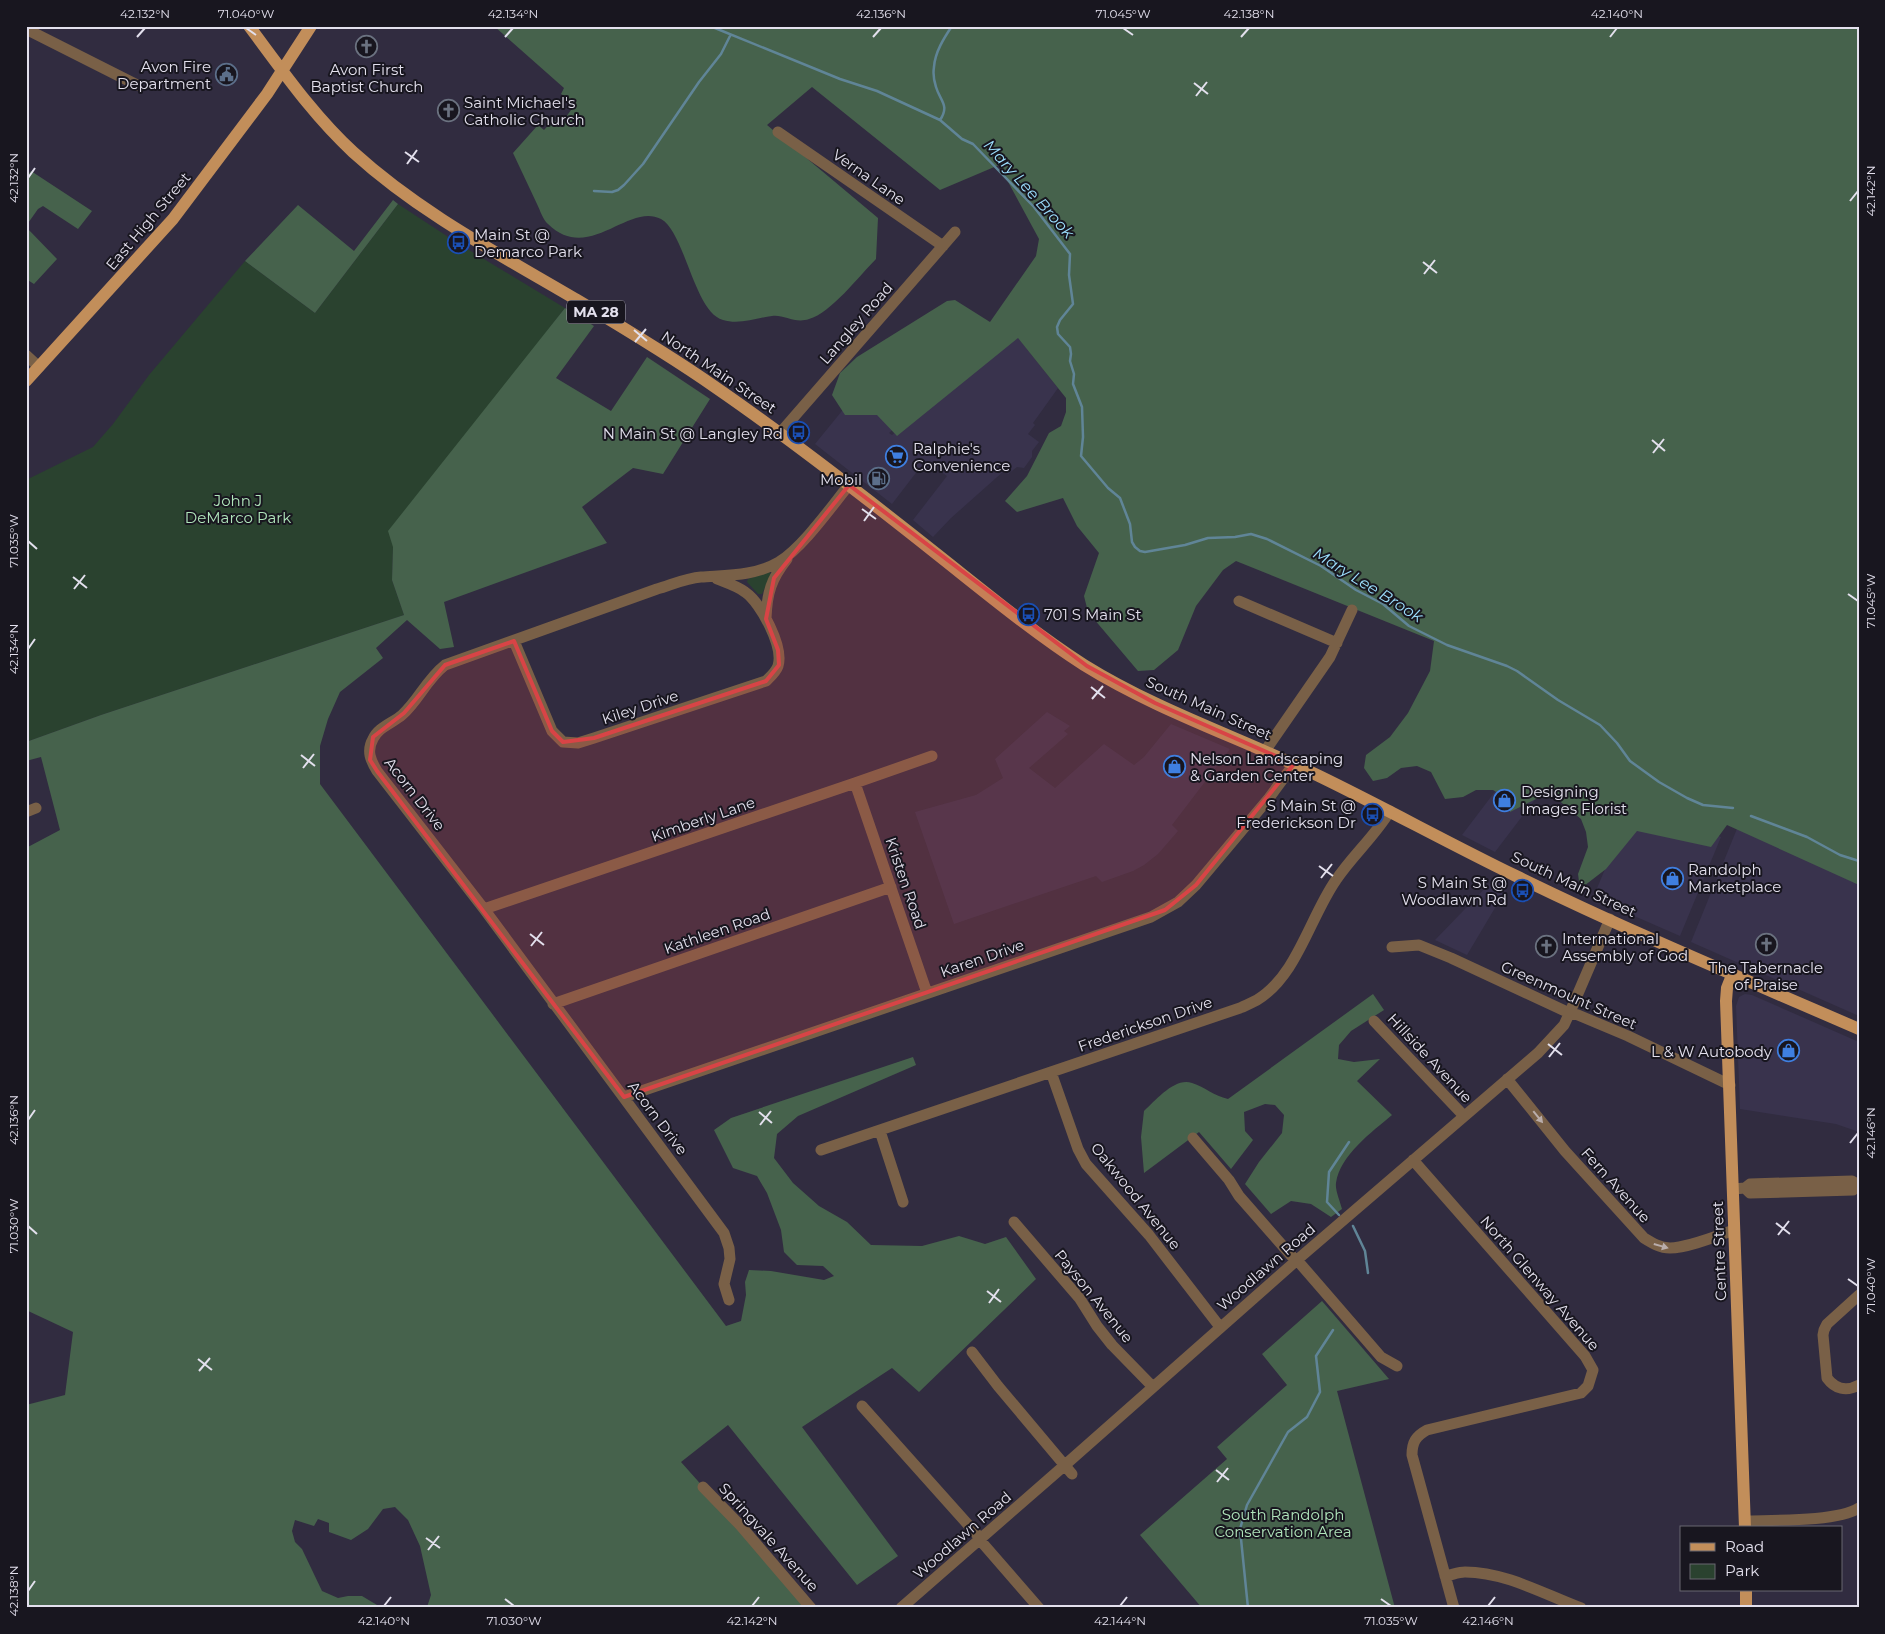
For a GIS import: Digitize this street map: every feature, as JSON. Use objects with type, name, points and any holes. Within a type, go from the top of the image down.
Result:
[{"type":"main road","name":"MA 28","points":[[249,26],[281,71]]},
{"type":"main road","name":"East High Street","points":[[26,381],[173,219],[241,131],[311,26]]},
{"type":"main road","name":"North Main Street","points":[[281,71],[309,107],[353,152],[414,201],[467,237],[577,300],[667,356],[750,410],[780,433]]},
{"type":"main road","name":"South Main Street","points":[[780,433],[1049,641],[1087,666],[1155,703],[1294,764],[1390,811],[1517,877],[1859,1029]]},
{"type":"main road","name":"Centre Street","points":[[1733,974],[1726,994],[1730,1085],[1739,1189],[1734,1230],[1745,1524]]},
{"type":"main road","points":[[1746,1592],[1746,1608]]},
{"type":"street","points":[[26,29],[137,85]]},
{"type":"street","name":"Verna Lane","points":[[778,132],[943,246]]},
{"type":"street","name":"Langley Road","points":[[780,433],[955,232]]},
{"type":"street","points":[[26,355],[39,367]]},
{"type":"street","name":"Acorn Drive","points":[[729,1300],[724,1284],[730,1259],[724,1233],[553,1004],[484,908],[377,771],[370,760],[369,748],[373,737],[404,713],[426,683],[445,665],[657,589],[692,579],[756,572],[779,562],[792,552],[849,485]]},
{"type":"street","name":"Kiley Drive","points":[[766,619],[767,598],[774,578],[792,552]]},
{"type":"street","name":"Kiley Drive","points":[[514,641],[552,731],[562,742],[578,743],[766,681],[774,673],[779,665],[778,650],[758,604],[746,593],[732,585],[712,578]]},
{"type":"street","points":[[1238,601],[1337,643]]},
{"type":"street","points":[[1265,751],[1327,663],[1352,610]]},
{"type":"street","name":"Kimberly Lane","points":[[484,908],[932,756]]},
{"type":"street","name":"Karen Drive","points":[[624,1097],[1150,917],[1165,910],[1178,902],[1196,884],[1269,798],[1294,764]]},
{"type":"street","name":"Kristen Road","points":[[855,783],[927,993]]},
{"type":"street","name":"Frederickson Drive","points":[[822,1150],[1240,1008],[1258,999],[1273,987],[1285,973],[1334,882],[1382,824],[1390,811]]},
{"type":"street","name":"Kathleen Road","points":[[553,1004],[891,887]]},
{"type":"street","name":"Woodlawn Road","points":[[900,1608],[979,1538],[1069,1469],[1153,1387],[1220,1327],[1551,1040],[1564,1024],[1570,1012],[1610,919]]},
{"type":"street","name":"Greenmount Street","points":[[1392,947],[1419,945],[1626,1035],[1730,1085]]},
{"type":"street","name":"Hillside Avenue","points":[[1374,1021],[1464,1116]]},
{"type":"street","name":"Oakwood Avenue","points":[[1051,1072],[1082,1156],[1149,1235],[1220,1327]]},
{"type":"street","name":"Fern Avenue","points":[[1508,1079],[1565,1151],[1644,1238],[1657,1245],[1669,1248],[1680,1247],[1734,1230]]},
{"type":"street","points":[[880,1131],[903,1202]]},
{"type":"street","points":[[1193,1138],[1229,1180],[1239,1196],[1381,1357],[1397,1366]]},
{"type":"street","name":"North Glenway Avenue","points":[[1413,1160],[1585,1356],[1593,1370],[1588,1386],[1581,1393],[1427,1430],[1414,1439],[1412,1455],[1454,1608]]},
{"type":"street","points":[[1739,1189],[1750,1184],[1852,1182],[1859,1185]]},
{"type":"street","name":"Payson Avenue","points":[[1014,1222],[1080,1299],[1112,1345],[1153,1387]]},
{"type":"street","points":[[1859,1295],[1827,1324],[1823,1335],[1826,1378],[1830,1383],[1843,1390],[1859,1385]]},
{"type":"street","points":[[972,1352],[998,1386],[1069,1469]]},
{"type":"street","points":[[862,1406],[1039,1608]]},
{"type":"street","name":"Springvale Avenue","points":[[703,1487],[740,1525],[812,1608]]},
{"type":"street","points":[[1745,1524],[1843,1514],[1859,1508]]},
{"type":"street","points":[[1446,1576],[1462,1572],[1480,1573],[1501,1578],[1581,1608]]},
{"type":"highlighted area","points":[[849,485],[1087,666],[1155,703],[1294,764],[1196,885],[1165,910],[624,1097],[370,760],[373,737],[404,713],[445,665],[514,641],[552,731],[563,742],[594,738],[766,681],[779,665],[778,650],[766,619],[774,578]]},
{"type":"shaded area","points":[[1016,335],[1058,388],[1033,423],[1035,425],[1028,434],[1039,442],[1032,451],[1032,457],[1024,468],[1017,467],[1008,474],[1005,470],[951,518],[933,537],[913,520],[947,476],[925,461],[892,504],[815,444],[859,390],[903,420],[889,433],[892,435]]},
{"type":"shaded area","points":[[1047,712],[1070,726],[1064,731],[1068,734],[1029,768],[1055,788],[1104,744],[1134,765],[1144,757],[1171,724],[1230,749],[1172,825],[1178,831],[1158,854],[1144,865],[1102,882],[1096,876],[954,924],[915,812],[976,795],[1003,778],[995,759]]},
{"type":"shaded area","points":[[1544,727],[1575,747],[1495,852],[1462,835]]},
{"type":"shaded area","points":[[1634,799],[1721,837],[1680,936],[1593,898]]},
{"type":"shaded area","points":[[1745,809],[1859,872],[1859,1016],[1691,942]]},
{"type":"shaded area","points":[[1494,879],[1508,886],[1467,955],[1435,940]]},
{"type":"shaded area","points":[[1745,994],[1752,995],[1859,1042],[1859,1132],[1836,1124],[1740,1109],[1736,1006],[1739,997]]},
{"type":"green space","points":[[494,26],[1859,26],[1859,885],[1727,825],[1711,847],[1637,831],[1606,869],[1580,889],[1578,874],[1588,847],[1586,832],[1581,819],[1556,798],[1540,797],[1510,812],[1506,798],[1493,790],[1476,790],[1463,797],[1445,799],[1431,772],[1417,766],[1401,768],[1387,778],[1373,781],[1364,768],[1366,755],[1390,737],[1408,713],[1430,671],[1434,641],[1236,561],[1223,570],[1196,606],[1178,650],[1154,670],[1138,671],[1088,612],[1084,596],[1099,553],[1077,526],[1063,498],[1017,512],[1005,501],[1027,476],[1049,433],[1061,426],[1066,412],[1066,398],[1018,338],[897,436],[877,415],[845,415],[832,395],[840,373],[857,357],[947,301],[955,300],[990,322],[1036,256],[1039,239],[999,165],[940,190],[812,87],[767,125],[878,218],[876,259],[835,302],[809,319],[799,320],[776,316],[741,321],[723,320],[713,314],[704,303],[677,239],[661,219],[648,216],[635,218],[593,236],[578,238],[563,235],[546,222],[513,153],[538,125],[544,130],[553,120],[561,124],[576,103],[561,94],[564,88]]},
{"type":"green space","points":[[31,171],[92,211],[78,229],[43,206],[38,209],[26,226],[26,177]]},
{"type":"green space","points":[[393,200],[398,204],[315,313],[245,261],[298,205],[354,251]]},
{"type":"green space","name":"John J DeMarco Park","points":[[398,204],[459,244],[565,308],[495,400],[393,547],[392,580],[404,615],[101,715],[26,742],[26,480],[93,447],[113,424],[149,375],[245,261],[315,313]]},
{"type":"green space","points":[[26,227],[57,259],[34,284],[26,279]]},
{"type":"green space","points":[[565,308],[594,326],[556,378],[611,411],[647,357],[710,399],[663,474],[633,468],[582,507],[607,543],[444,602],[454,647],[440,649],[407,620],[376,648],[383,658],[340,692],[328,719],[320,746],[320,784],[726,1326],[741,1321],[746,1295],[745,1282],[749,1270],[771,1271],[824,1280],[834,1276],[823,1266],[797,1265],[784,1252],[781,1230],[767,1193],[757,1176],[733,1168],[714,1130],[731,1118],[913,1057],[916,1065],[798,1116],[777,1134],[774,1158],[793,1183],[819,1206],[847,1222],[871,1245],[922,1246],[959,1236],[985,1244],[1006,1237],[1036,1279],[919,1392],[892,1368],[802,1427],[898,1556],[857,1585],[728,1425],[681,1462],[811,1608],[424,1608],[427,1607],[431,1595],[420,1546],[408,1520],[395,1507],[383,1509],[368,1529],[351,1540],[329,1532],[329,1523],[318,1519],[314,1526],[295,1520],[292,1531],[295,1542],[302,1549],[322,1591],[338,1598],[362,1596],[382,1608],[26,1608],[26,1499],[28,1499],[26,1405],[65,1395],[73,1332],[26,1310],[26,848],[60,830],[41,757],[26,761],[26,742],[101,715],[404,615],[392,580],[393,547],[388,531]]},
{"type":"green space","points":[[769,572],[771,574],[762,594],[758,594],[747,582],[748,579]]},
{"type":"green space","points":[[1373,994],[1384,1010],[1351,1031],[1339,1045],[1338,1059],[1354,1062],[1380,1059],[1357,1081],[1392,1115],[1358,1145],[1344,1163],[1336,1183],[1342,1209],[1331,1217],[1311,1204],[1291,1201],[1271,1214],[1245,1184],[1259,1162],[1282,1133],[1284,1115],[1275,1105],[1265,1104],[1244,1112],[1245,1131],[1253,1140],[1231,1169],[1199,1132],[1144,1173],[1141,1137],[1144,1111],[1166,1091],[1179,1083],[1186,1082],[1228,1099]]},
{"type":"green space","name":"South Randolph Conservation Area","points":[[1322,1301],[1389,1379],[1337,1391],[1395,1608],[1202,1608],[1140,1535],[1227,1459],[1217,1447],[1287,1385],[1262,1354]]},
{"type":"waterway","name":"Mary Lee Brook","points":[[710,26],[840,79],[877,91],[940,120],[962,139],[973,144],[1034,207],[1070,254],[1069,275],[1073,304],[1060,320],[1057,327],[1058,334],[1070,347],[1070,361],[1074,374],[1073,384],[1082,407],[1083,437],[1081,456],[1108,488],[1120,498],[1130,524],[1132,542],[1140,551],[1145,552],[1185,545],[1208,538],[1235,537],[1251,534],[1267,539],[1321,566],[1356,590],[1383,604],[1409,626],[1447,645],[1517,671],[1558,700],[1600,725],[1617,743],[1630,761],[1659,782],[1703,805],[1733,808]]},
{"type":"waterway","points":[[940,120],[944,107],[935,85],[934,67],[938,51],[952,26]]},
{"type":"waterway","points":[[594,191],[612,192],[618,190],[643,164],[699,82],[721,54],[730,36]]},
{"type":"waterway","name":"Mary Lee Brook","points":[[1751,816],[1807,837],[1840,855],[1859,861]]},
{"type":"waterway","points":[[1339,1215],[1327,1202],[1329,1172],[1349,1142]]},
{"type":"waterway","points":[[1353,1226],[1365,1251],[1368,1273]]},
{"type":"waterway","points":[[1248,1608],[1240,1529],[1247,1505],[1288,1432],[1307,1417],[1320,1392],[1316,1356],[1333,1330]]},
{"type":"place","name":"Avon First Baptist Church","points":[[367,46]]},
{"type":"place","name":"Avon Fire Department","points":[[227,75]]},
{"type":"place","name":"Saint Michael's Catholic Church","points":[[448,111]]},
{"type":"place","name":"Main St @ Demarco Park","points":[[458,243]]},
{"type":"place","name":"N Main St @ Langley Rd","points":[[799,433]]},
{"type":"place","name":"Ralphie's Convenience","points":[[897,457]]},
{"type":"place","name":"Mobil","points":[[878,479]]},
{"type":"place","name":"701 S Main St","points":[[1028,614]]},
{"type":"place","name":"Nelson Landscaping & Garden Center","points":[[1174,767]]},
{"type":"place","name":"Designing Images Florist","points":[[1505,800]]},
{"type":"place","name":"S Main St @ Frederickson Dr","points":[[1372,814]]},
{"type":"place","name":"Randolph Marketplace","points":[[1672,878]]},
{"type":"place","name":"S Main St @ Woodlawn Rd","points":[[1523,891]]},
{"type":"place","name":"The Tabernacle of Praise","points":[[1766,944]]},
{"type":"place","name":"International Assembly of God","points":[[1546,947]]},
{"type":"place","name":"L & W Autobody","points":[[1788,1051]]}]
